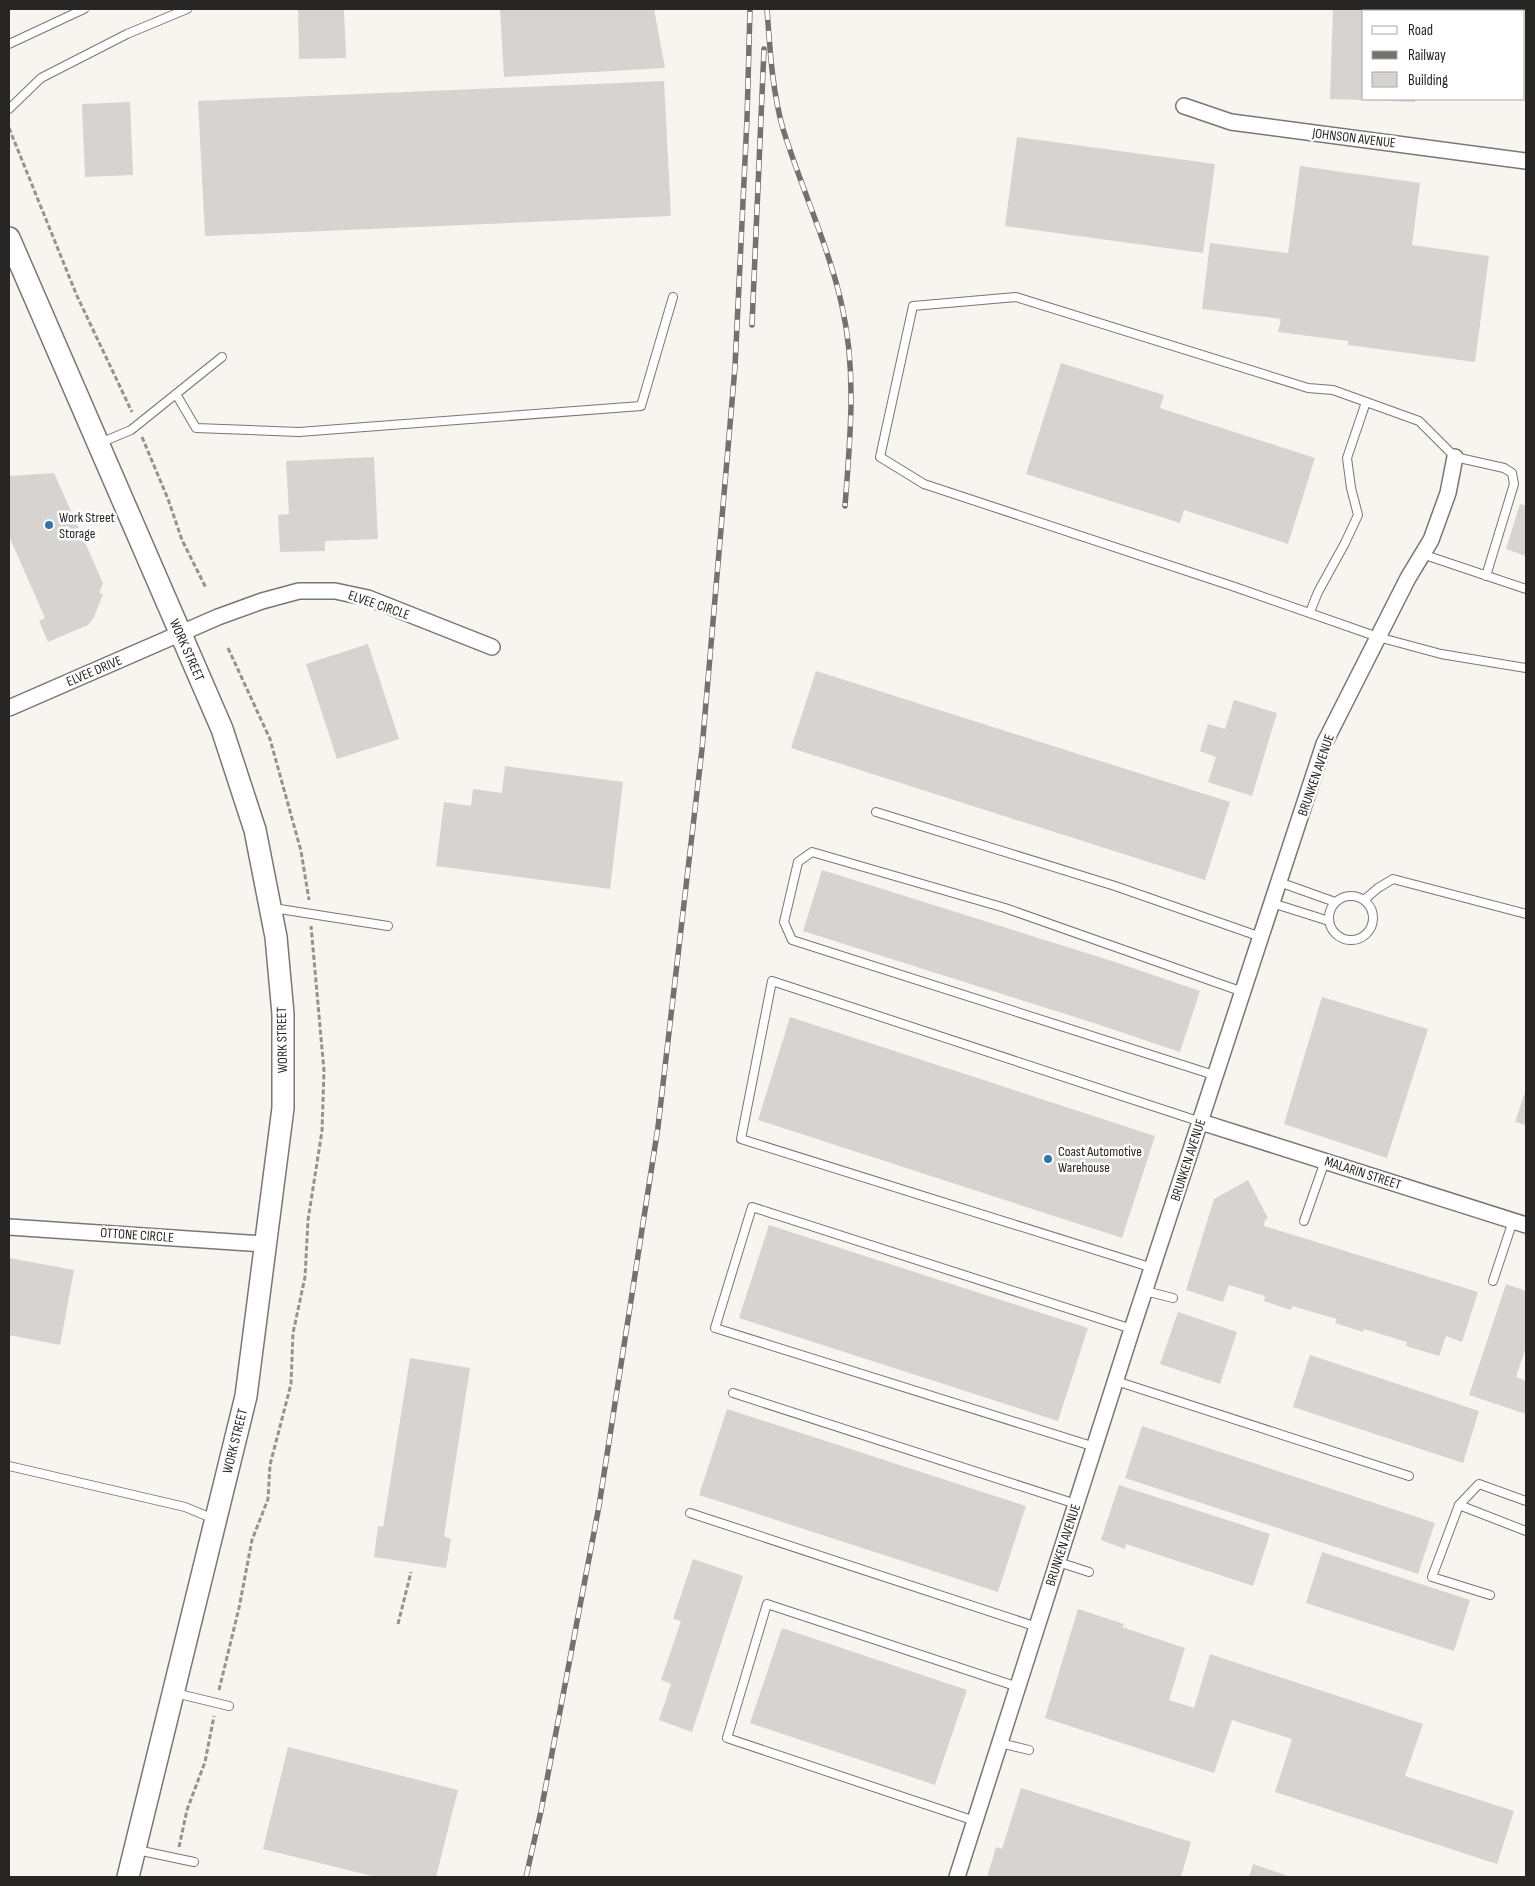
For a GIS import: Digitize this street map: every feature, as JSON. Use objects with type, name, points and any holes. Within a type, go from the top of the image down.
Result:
[{"type":"street","name":"JOHNSON AVENUE","points":[[1184,106],[1231,122],[1526,161]]},
{"type":"street","name":"WORK STREET","points":[[9,238],[179,634],[222,728],[255,830],[276,937],[283,1014],[283,1108],[246,1396],[128,1877]]},
{"type":"street","name":"BRUNKEN AVENUE","points":[[957,1877],[1132,1329],[1324,744],[1408,578],[1431,540],[1448,494],[1455,457]]},
{"type":"street","name":"ELVEE CIRCLE","points":[[179,634],[262,601],[299,591],[335,591],[368,598],[492,647]]},
{"type":"street","name":"ELVEE DRIVE","points":[[9,708],[179,634]]},
{"type":"street","name":"MALARIN STREET","points":[[1201,1122],[1520,1223]]},
{"type":"street","name":"OTTONE CIRCLE","points":[[9,1227],[265,1244]]},
{"type":"lane","points":[[9,44],[84,9]]},
{"type":"lane","points":[[9,109],[40,78],[127,34],[186,9]]},
{"type":"lane","points":[[176,394],[196,428],[299,432],[641,406],[673,297]]},
{"type":"lane","points":[[1486,576],[1514,484],[1512,474],[1504,468],[1455,457],[1419,421],[1333,390],[1308,388],[1016,297],[913,306],[880,457],[924,484],[1310,612],[1378,637],[1441,654],[1526,668]]},
{"type":"lane","points":[[97,444],[130,430],[222,357]]},
{"type":"lane","points":[[1310,612],[1318,592],[1358,515],[1351,488],[1347,458],[1366,402]]},
{"type":"lane","points":[[1422,554],[1526,589]]},
{"type":"lane","points":[[876,812],[1115,886],[1261,937]]},
{"type":"lane","points":[[1216,1076],[792,940],[784,922],[798,862],[812,852],[1005,908],[1243,992]]},
{"type":"lane","points":[[1364,900],[1378,888],[1393,879],[1526,914]]},
{"type":"lane","points":[[1279,882],[1335,902]]},
{"type":"lane","points":[[1346,896],[1358,896],[1364,900],[1372,911],[1373,919],[1368,932],[1356,940],[1341,938],[1331,928],[1329,921],[1329,914],[1335,902],[1346,896]]},
{"type":"lane","points":[[1272,903],[1329,921]]},
{"type":"lane","points":[[270,908],[388,926]]},
{"type":"lane","points":[[1152,1268],[740,1138],[772,981],[1201,1122]]},
{"type":"lane","points":[[1304,1221],[1325,1161]]},
{"type":"lane","points":[[1095,1447],[715,1328],[752,1207],[1132,1329]]},
{"type":"lane","points":[[1493,1281],[1520,1223]]},
{"type":"lane","points":[[1145,1291],[1173,1298]]},
{"type":"lane","points":[[1116,1381],[1409,1476]]},
{"type":"lane","points":[[733,1393],[1076,1504]]},
{"type":"lane","points":[[9,1466],[185,1507],[216,1520]]},
{"type":"lane","points":[[1490,1596],[1432,1577],[1459,1506],[1479,1484],[1526,1501]]},
{"type":"lane","points":[[1459,1506],[1526,1531]]},
{"type":"lane","points":[[690,1513],[1037,1627]]},
{"type":"lane","points":[[1058,1562],[1089,1572]]},
{"type":"lane","points":[[975,1820],[727,1738],[766,1604],[1018,1687]]},
{"type":"lane","points":[[173,1693],[229,1706]]},
{"type":"lane","points":[[1000,1743],[1029,1750]]},
{"type":"lane","points":[[135,1849],[194,1862]]},
{"type":"path","points":[[9,128],[77,296],[137,425],[168,499],[182,540],[206,588]]},
{"type":"path","points":[[398,1624],[410,1572]]},
{"type":"building","points":[[298,9],[344,9],[346,58],[299,59]]},
{"type":"building","points":[[500,9],[654,9],[665,68],[504,77]]},
{"type":"building","points":[[1333,9],[1418,9],[1362,10],[1362,100],[1330,99]]},
{"type":"building","points":[[664,81],[671,216],[205,236],[198,101]]},
{"type":"building","points":[[1366,100],[1415,100],[1415,102]]},
{"type":"building","points":[[130,102],[133,175],[85,177],[82,104]]},
{"type":"building","points":[[1017,137],[1215,164],[1203,253],[1005,226]]},
{"type":"building","points":[[1300,166],[1420,183],[1412,245],[1489,256],[1475,362],[1348,345],[1348,341],[1278,332],[1281,319],[1202,309],[1210,243],[1288,253]]},
{"type":"building","points":[[1061,363],[1164,395],[1160,408],[1315,458],[1288,544],[1184,510],[1180,523],[1026,474]]},
{"type":"building","points":[[374,457],[378,539],[325,541],[325,551],[280,552],[278,515],[289,514],[286,461]]},
{"type":"building","points":[[54,473],[103,583],[99,593],[103,594],[94,617],[88,625],[48,642],[39,621],[45,618],[9,536],[9,476]]},
{"type":"building","points":[[1520,504],[1526,506],[1526,556],[1506,549]]},
{"type":"building","points":[[368,644],[399,739],[337,759],[306,664]]},
{"type":"building","points":[[816,671],[1230,802],[1205,880],[791,748]]},
{"type":"building","points":[[1234,700],[1277,713],[1252,796],[1208,782],[1216,757],[1200,751],[1208,724],[1225,729]]},
{"type":"building","points":[[505,766],[623,782],[610,889],[436,866],[444,802],[471,806],[473,789],[502,793]]},
{"type":"building","points":[[822,870],[1118,963],[1200,991],[1180,1052],[803,931]]},
{"type":"building","points":[[1322,997],[1428,1029],[1387,1158],[1284,1124]]},
{"type":"building","points":[[790,1017],[1155,1136],[1122,1238],[758,1120]]},
{"type":"building","points":[[1526,1089],[1526,1125],[1515,1122]]},
{"type":"building","points":[[1248,1180],[1268,1218],[1265,1220],[1264,1226],[1478,1292],[1462,1342],[1446,1336],[1439,1356],[1406,1346],[1407,1342],[1364,1329],[1363,1332],[1335,1323],[1337,1319],[1292,1306],[1291,1310],[1264,1301],[1265,1296],[1229,1285],[1223,1302],[1186,1290],[1214,1199]]},
{"type":"building","points":[[769,1225],[1088,1328],[1058,1421],[739,1318]]},
{"type":"building","points":[[9,1258],[74,1270],[60,1345],[9,1335]]},
{"type":"building","points":[[1506,1284],[1526,1291],[1526,1347],[1516,1377],[1526,1381],[1526,1414],[1469,1395]]},
{"type":"building","points":[[1178,1312],[1237,1332],[1220,1384],[1160,1364]]},
{"type":"building","points":[[1310,1355],[1479,1411],[1463,1463],[1293,1407]]},
{"type":"building","points":[[410,1358],[470,1368],[444,1536],[451,1539],[446,1568],[374,1557],[378,1526],[383,1527]]},
{"type":"building","points":[[727,1409],[1026,1506],[998,1592],[699,1495]]},
{"type":"building","points":[[1142,1426],[1435,1523],[1418,1574],[1125,1478]]},
{"type":"building","points":[[1119,1485],[1270,1534],[1253,1586],[1126,1544],[1125,1549],[1101,1540]]},
{"type":"building","points":[[1322,1552],[1470,1600],[1454,1651],[1306,1603]]},
{"type":"building","points":[[693,1559],[743,1576],[692,1732],[659,1720],[671,1684],[661,1680],[681,1621],[673,1619]]},
{"type":"building","points":[[1078,1609],[1124,1624],[1122,1627],[1185,1648],[1169,1700],[1194,1708],[1210,1654],[1423,1724],[1405,1776],[1514,1811],[1497,1864],[1275,1792],[1292,1739],[1232,1720],[1214,1773],[1045,1718]]},
{"type":"building","points":[[782,1628],[967,1690],[935,1785],[750,1723]]},
{"type":"building","points":[[288,1747],[458,1790],[436,1877],[376,1877],[263,1849]]},
{"type":"building","points":[[1021,1788],[1191,1842],[1181,1877],[987,1877],[996,1847],[1002,1849]]},
{"type":"building","points":[[1253,1864],[1291,1877],[1249,1877]]},
{"type":"railway","points":[[526,1877],[541,1811],[599,1506],[658,1127],[702,749],[735,367],[747,119],[750,9]]},
{"type":"railway","points":[[767,9],[772,69],[779,114],[790,151],[830,262],[847,331],[850,356],[851,406],[845,506]]},
{"type":"railway","points":[[752,325],[764,49]]},
{"type":"place","name":"Work Street Storage","points":[[49,525]]},
{"type":"place","name":"Coast Automotive Warehouse","points":[[1048,1159]]}]
